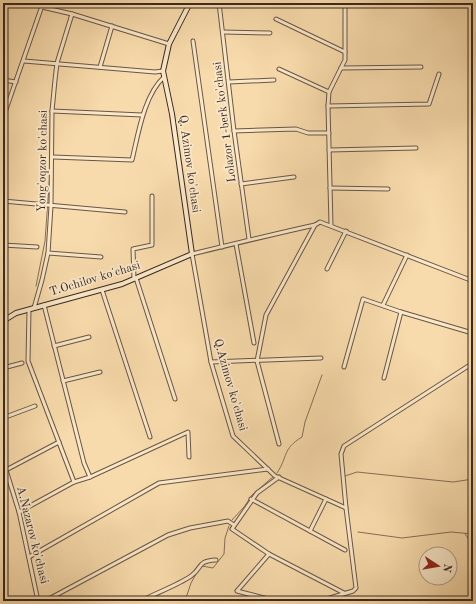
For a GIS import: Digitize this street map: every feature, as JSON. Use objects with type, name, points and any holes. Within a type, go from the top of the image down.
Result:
[{"type":"main road","points":[[163,71],[169,44],[190,4]]},
{"type":"main road","name":"Q. Azimov ko'chasi","points":[[163,71],[172,114],[192,254]]},
{"type":"main road","name":"T.Ochilov ko'chasi","points":[[3,321],[16,313],[102,290],[135,279],[192,254]]},
{"type":"street","points":[[182,3],[190,4]]},
{"type":"street","name":"Lolazor 1-berk ko'chasi","points":[[219,3],[234,131],[249,239]]},
{"type":"street","points":[[331,225],[328,106],[329,92],[345,60],[345,3]]},
{"type":"street","points":[[3,118],[4,111],[24,61],[43,5],[169,44]]},
{"type":"street","name":"Yong'oqzor ko'chasi","points":[[34,308],[48,253],[53,157],[52,111],[57,63],[72,14]]},
{"type":"street","points":[[276,19],[345,52]]},
{"type":"street","points":[[100,67],[112,26]]},
{"type":"street","points":[[223,32],[270,33]]},
{"type":"street","points":[[193,41],[222,247]]},
{"type":"street","points":[[24,61],[155,72],[163,71]]},
{"type":"street","points":[[341,68],[421,67]]},
{"type":"street","points":[[279,69],[329,92]]},
{"type":"street","points":[[328,106],[429,104],[439,74]]},
{"type":"street","points":[[53,157],[132,160],[142,115],[157,83],[164,77]]},
{"type":"street","points":[[3,80],[16,82]]},
{"type":"street","points":[[229,82],[274,80]]},
{"type":"street","points":[[52,111],[142,115]]},
{"type":"street","points":[[234,131],[296,130],[308,133],[329,133]]},
{"type":"street","points":[[329,150],[416,148]]},
{"type":"street","points":[[242,184],[294,176]]},
{"type":"street","points":[[330,188],[388,189]]},
{"type":"street","points":[[152,196],[152,245],[132,249],[135,279],[175,399]]},
{"type":"street","points":[[3,201],[124,212]]},
{"type":"street","points":[[192,254],[236,244],[249,239],[315,225],[320,222],[473,281]]},
{"type":"street","points":[[280,444],[257,361],[266,315],[315,225]]},
{"type":"street","points":[[327,269],[346,231]]},
{"type":"street","points":[[236,244],[254,343]]},
{"type":"street","points":[[3,245],[37,247]]},
{"type":"street","points":[[48,253],[101,257]]},
{"type":"street","name":"Q.Azimov ko'chasi","points":[[192,254],[211,362],[233,436],[279,478],[346,508]]},
{"type":"street","points":[[383,305],[407,255]]},
{"type":"street","points":[[102,290],[150,437]]},
{"type":"street","points":[[344,367],[363,299],[469,332]]},
{"type":"street","points":[[44,305],[84,463],[90,477]]},
{"type":"street","points":[[29,310],[28,361],[74,482]]},
{"type":"street","points":[[384,378],[401,312]]},
{"type":"street","points":[[54,346],[89,337]]},
{"type":"street","points":[[211,362],[321,358]]},
{"type":"street","points":[[3,368],[22,363]]},
{"type":"street","points":[[320,601],[353,591],[356,588],[341,454],[344,446],[473,363]]},
{"type":"street","points":[[63,381],[100,372]]},
{"type":"street","points":[[3,418],[34,406]]},
{"type":"street","points":[[19,512],[74,482],[90,477],[188,432],[189,457]]},
{"type":"street","points":[[6,470],[59,442]]},
{"type":"street","name":"A.Nazarov ko'chasi","points":[[3,450],[6,470],[19,512],[38,601]]},
{"type":"street","points":[[29,557],[159,483],[268,469]]},
{"type":"street","points":[[279,478],[251,499],[232,529],[269,554],[344,594]]},
{"type":"street","points":[[251,499],[345,550]]},
{"type":"street","points":[[310,531],[326,499]]},
{"type":"street","points":[[45,601],[168,535],[190,528],[228,521],[234,525]]},
{"type":"street","points":[[269,554],[237,591],[276,601]]},
{"type":"street","points":[[141,601],[193,575],[200,564],[207,560],[216,560]]},
{"type":"waterway","points":[[36,286],[45,241],[50,172]]},
{"type":"waterway","points":[[277,473],[288,449],[302,437],[305,422],[322,375]]},
{"type":"waterway","points":[[345,476],[357,472],[453,482],[473,479]]},
{"type":"waterway","points":[[232,520],[244,507],[252,495],[274,476]]},
{"type":"waterway","points":[[200,568],[202,566],[213,568],[224,554],[225,538],[229,526]]},
{"type":"waterway","points":[[358,532],[402,538],[451,532],[473,534]]},
{"type":"waterway","points":[[465,534],[473,545]]},
{"type":"waterway","points":[[185,601],[191,583],[196,574]]}]
